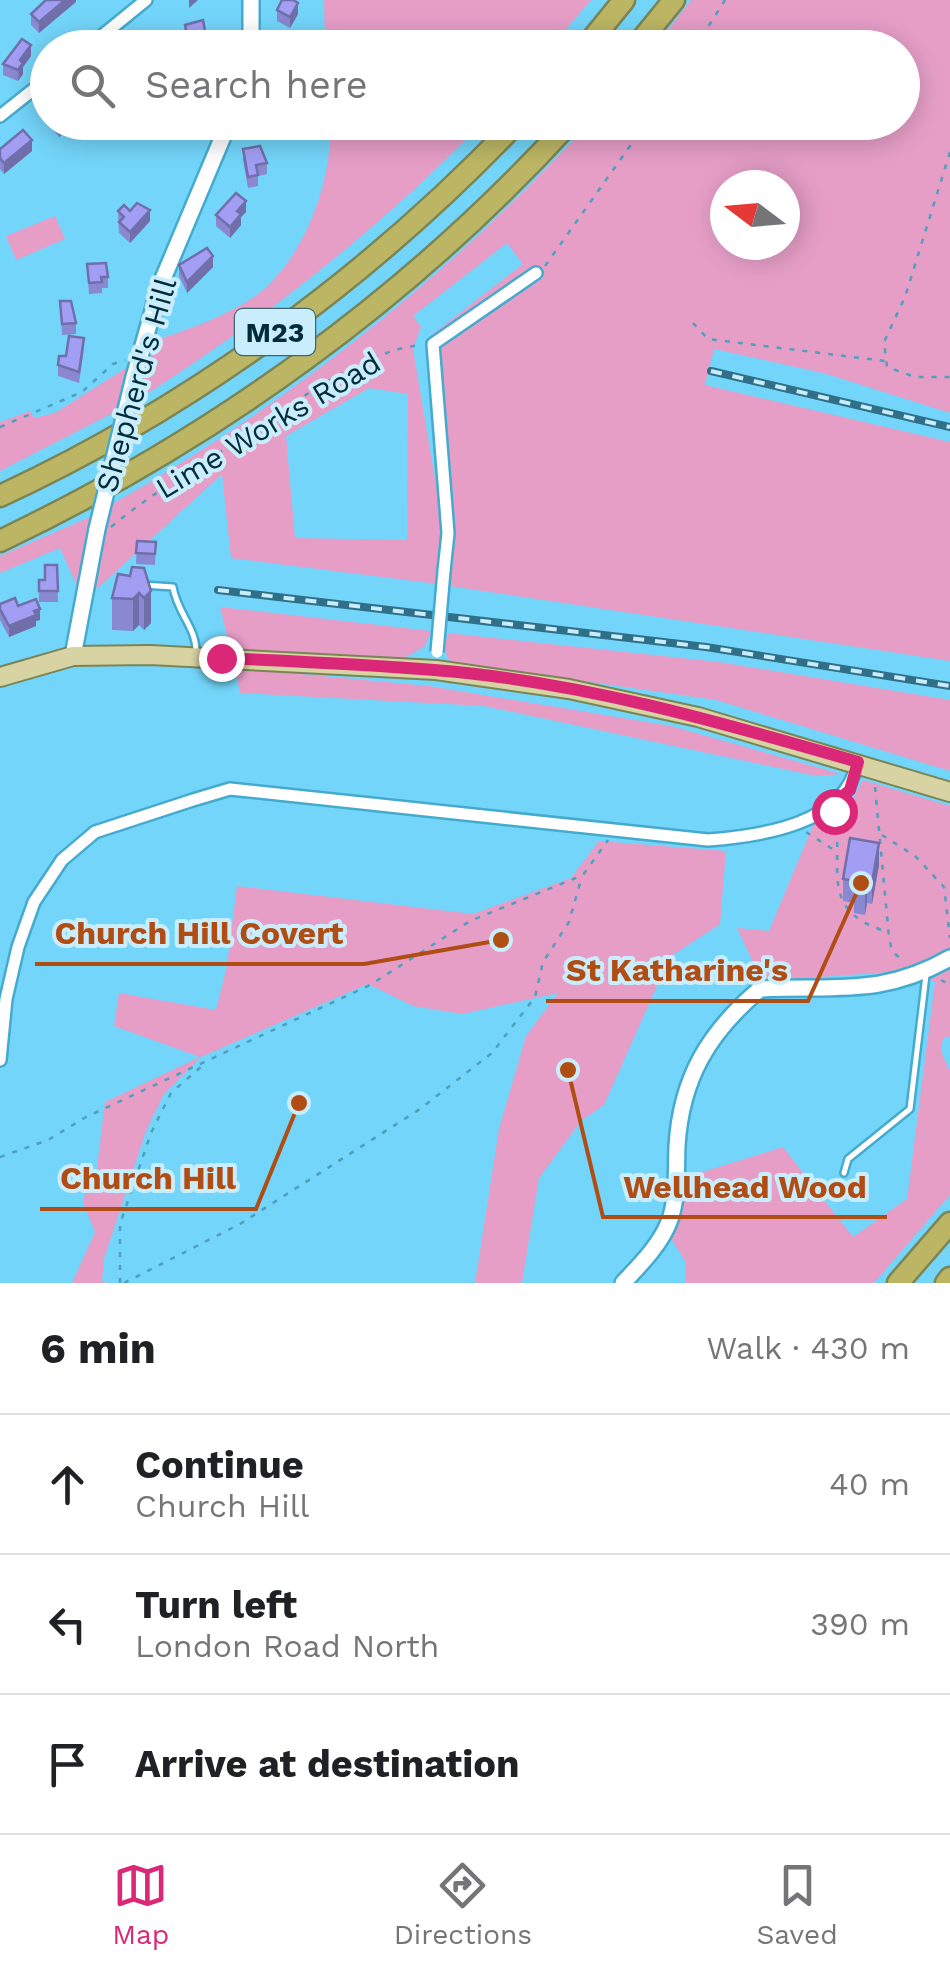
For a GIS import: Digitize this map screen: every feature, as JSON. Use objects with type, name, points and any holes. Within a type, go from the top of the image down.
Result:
[{"type":"highway","points":[[600,30],[624,0]]},
{"type":"highway","points":[[650,30],[674,0]]},
{"type":"highway","name":"M23","points":[[0,496],[127,430],[324,298],[427,211],[499,140]]},
{"type":"highway","name":"M23","points":[[0,541],[146,464],[310,356],[453,240],[552,140]]},
{"type":"highway","points":[[898,1283],[950,1223]]},
{"type":"main road","points":[[251,30],[252,0]]},
{"type":"main road","name":"Shepherd's Hill","points":[[73,656],[95,535],[138,356],[160,286],[221,140]]},
{"type":"main road","points":[[0,676],[73,656],[436,661],[698,717],[950,789]]},
{"type":"main road","points":[[623,1283],[668,1225],[680,1116],[690,1078],[707,1042],[736,1010],[760,989],[861,990],[950,958]]},
{"type":"street","points":[[108,30],[146,0]]},
{"type":"street","points":[[0,116],[30,92]]},
{"type":"street","points":[[436,661],[448,533],[433,344],[536,273]]},
{"type":"street","points":[[0,1060],[10,982],[34,902],[62,860],[95,832],[230,789],[708,840],[744,837],[832,805],[850,790],[858,762]]},
{"type":"lane","points":[[129,585],[173,587],[180,612],[196,634],[196,656]]},
{"type":"lane","points":[[844,1173],[848,1159],[910,1110],[927,996],[918,970]]},
{"type":"path","points":[[707,30],[725,0]]},
{"type":"path","points":[[547,264],[634,140]]},
{"type":"path","points":[[950,152],[918,260],[884,342],[886,367],[915,377],[950,377]]},
{"type":"path","points":[[693,323],[708,339],[886,361]]},
{"type":"path","name":"Lime Works Road","points":[[95,535],[147,496],[312,392],[397,348],[433,344]]},
{"type":"path","points":[[0,427],[82,392],[113,364],[138,356]]},
{"type":"path","points":[[877,781],[874,795],[888,932],[894,954],[918,970]]},
{"type":"path","points":[[832,805],[838,853],[835,873],[841,902],[851,914],[888,932]]},
{"type":"path","points":[[792,822],[838,853]]},
{"type":"path","points":[[204,1062],[202,1069],[171,1093],[151,1133],[120,1224],[122,1283],[240,1224],[420,1109],[492,1053],[535,997],[543,962],[569,922],[583,875],[615,831]]},
{"type":"path","points":[[880,834],[915,856],[944,887],[950,938]]},
{"type":"path","points":[[0,1156],[48,1140],[86,1116],[370,985],[470,921],[583,875]]},
{"type":"shaded area","points":[[324,0],[591,0],[565,30],[325,30]]},
{"type":"shaded area","points":[[691,0],[950,0],[950,413],[827,374],[714,349],[705,385],[950,442],[950,661],[450,586],[455,532],[429,337],[523,264],[507,243],[413,316],[421,327],[413,349],[444,532],[438,584],[231,558],[222,474],[98,588],[91,585],[112,504],[243,423],[305,379],[425,283],[573,140],[920,140],[920,30],[668,30]],"holes":[[[369,388],[408,394],[407,540],[295,538],[286,436]]]},
{"type":"shaded area","points":[[330,140],[465,140],[403,200],[319,271],[139,399],[152,342],[245,303],[282,270],[310,224]]},
{"type":"shaded area","points":[[55,216],[65,239],[16,260],[6,236]]},
{"type":"shaded area","points":[[129,366],[115,412],[0,471],[0,422],[30,411],[34,418],[55,413]]},
{"type":"shaded area","points":[[90,517],[78,588],[60,548],[0,573],[0,556]]},
{"type":"shaded area","points":[[220,607],[431,631],[425,646],[401,660],[230,648]]},
{"type":"shaded area","points":[[448,633],[719,662],[950,700],[950,771],[716,700],[450,662],[444,649]]},
{"type":"shaded area","points":[[235,668],[429,686],[671,726],[841,774],[816,776],[484,706],[240,693]]},
{"type":"shaded area","points":[[863,780],[950,806],[950,955],[907,971],[762,981],[737,928],[769,931],[814,823],[850,805]]},
{"type":"shaded area","points":[[599,841],[726,851],[720,924],[670,957],[604,1105],[582,1120],[539,1178],[522,1283],[475,1283],[499,1129],[526,1036],[558,993],[462,1014],[413,1006],[368,984],[201,1057],[164,1094],[146,1131],[104,1259],[102,1282],[109,1283],[72,1283],[95,1232],[83,1202],[86,1190],[95,1184],[105,1102],[200,1057],[114,1026],[119,993],[216,1010],[227,966],[237,886],[473,914],[571,878]]},
{"type":"shaded area","points":[[950,967],[950,1036],[943,1038],[941,1051],[950,1072],[950,1195],[874,1283],[685,1283],[685,1261],[671,1238],[683,1178],[783,1147],[853,1237],[907,1199],[935,982],[924,977]]},
{"type":"building","points":[[46,0],[65,0],[39,22],[31,14]]},
{"type":"building","points":[[282,0],[298,3],[290,17],[277,10]]},
{"type":"building","points":[[203,20],[205,30],[186,30],[185,25]]},
{"type":"building","points":[[22,39],[30,44],[18,70],[3,64]]},
{"type":"building","points":[[23,130],[32,140],[4,163],[0,149]]},
{"type":"building","points":[[260,146],[267,163],[256,165],[258,175],[248,177],[243,149]]},
{"type":"building","points":[[236,193],[246,201],[230,227],[216,215]]},
{"type":"building","points":[[137,203],[150,210],[130,232],[119,222],[124,217],[118,211],[124,205],[130,211]]},
{"type":"building","points":[[207,248],[213,256],[187,282],[179,265]]},
{"type":"building","points":[[106,263],[108,277],[89,283],[87,264]]},
{"type":"building","points":[[60,301],[71,301],[76,323],[62,324]]},
{"type":"building","points":[[69,336],[84,338],[79,372],[58,365],[59,356],[66,356]]},
{"type":"building","points":[[137,541],[156,542],[155,554],[136,553]]},
{"type":"building","points":[[45,565],[57,565],[58,591],[39,591],[39,580],[45,580]]},
{"type":"building","points":[[132,567],[144,568],[151,591],[144,598],[139,593],[133,599],[112,598],[118,574],[130,576]]},
{"type":"building","points":[[15,598],[18,606],[36,599],[40,609],[34,611],[36,615],[9,626],[0,604]]},
{"type":"building","points":[[850,838],[879,843],[872,882],[867,881],[865,893],[854,891],[855,881],[843,879]]},
{"type":"railway","points":[[711,371],[950,427]]},
{"type":"railway","points":[[218,590],[706,647],[950,686]]},
{"type":"place","name":"St Katharine's","points":[[861,883]]},
{"type":"place","name":"Church Hill Covert","points":[[501,940]]},
{"type":"place","name":"Wellhead Wood","points":[[568,1070]]},
{"type":"place","name":"Church Hill","points":[[299,1103]]},
{"type":"route","points":[[221,658],[436,670],[568,690],[698,717],[858,762],[850,790],[832,805],[834,811]]}]
